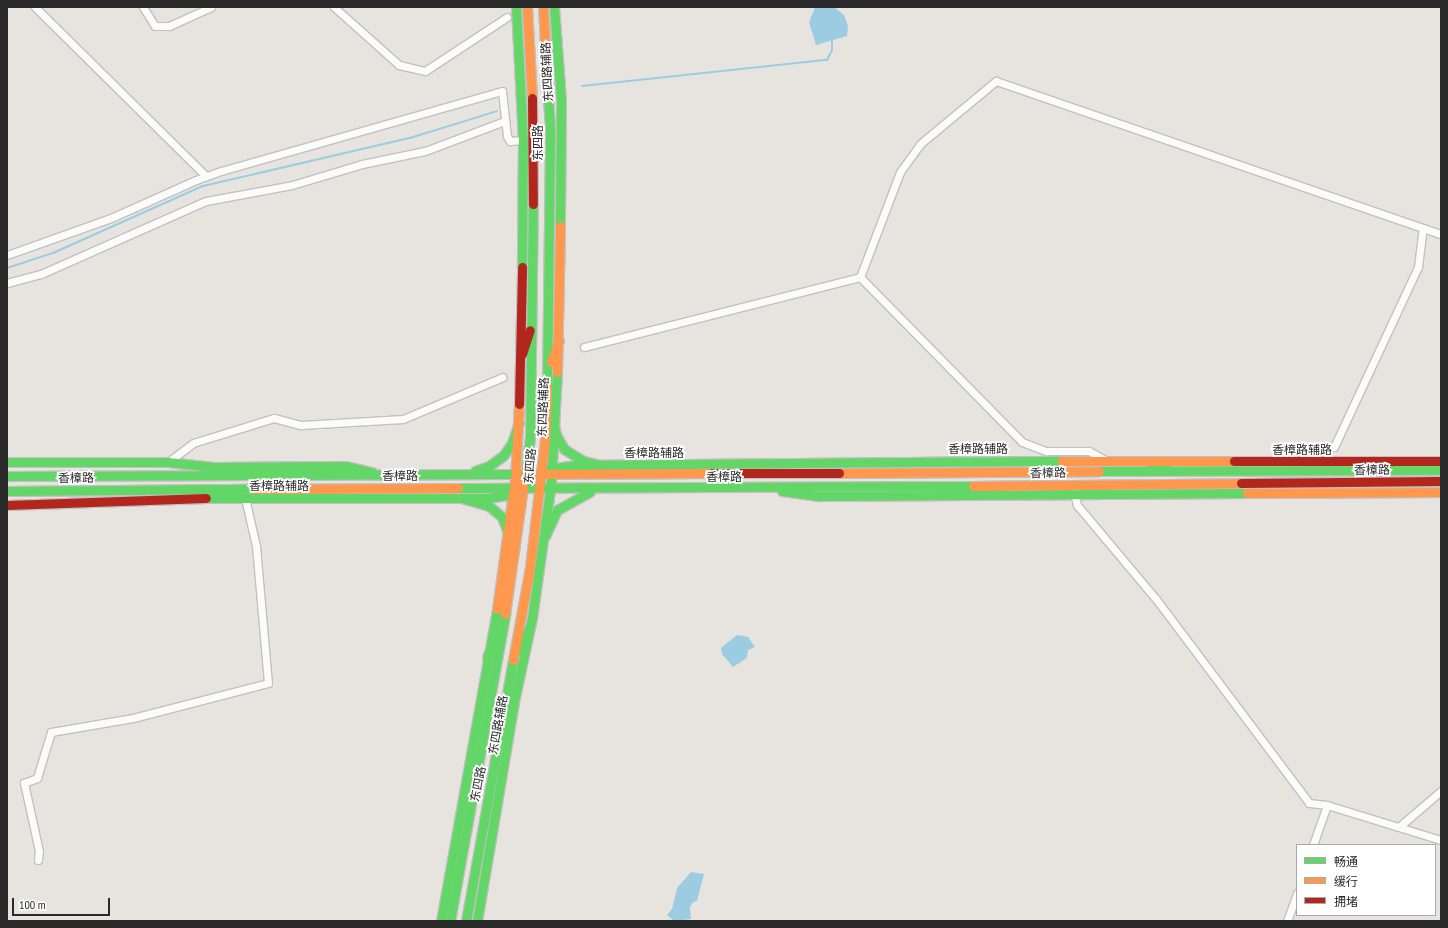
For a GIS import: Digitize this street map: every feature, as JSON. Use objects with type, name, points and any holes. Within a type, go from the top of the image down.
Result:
[{"type":"main road","name":"东四路辅路","points":[[441,921],[508,538],[516,474],[522,354],[523,140],[516,7]]},
{"type":"main road","name":"东四路","points":[[450,921],[511,582],[527,473],[533,383],[533,105],[527,7]]},
{"type":"main road","name":"东四路","points":[[466,921],[530,567],[542,472],[547,392],[550,135],[543,7]]},
{"type":"main road","name":"东四路辅路","points":[[477,921],[515,697],[530,626],[545,536],[552,472],[559,340],[561,107],[554,7]]},
{"type":"main road","points":[[522,354],[532,322]]},
{"type":"main road","points":[[547,374],[559,340]]},
{"type":"main road","points":[[547,392],[559,442],[570,455],[583,462],[601,465]]},
{"type":"main road","points":[[460,474],[483,469],[497,462],[512,443],[518,423]]},
{"type":"main road","name":"香樟路辅路","points":[[552,472],[601,465],[1441,461]]},
{"type":"main road","name":"香樟路","points":[[7,462],[168,462],[213,467],[345,466],[380,474]]},
{"type":"main road","points":[[1149,462],[1187,471]]},
{"type":"main road","name":"香樟路","points":[[7,476],[516,474],[542,472],[1441,470]]},
{"type":"main road","name":"香樟路","points":[[550,489],[1441,481]]},
{"type":"main road","points":[[764,488],[819,496],[1074,493],[1441,492]]},
{"type":"main road","points":[[525,491],[550,489]]},
{"type":"main road","points":[[545,536],[552,518],[562,506],[575,498],[601,489]]},
{"type":"main road","name":"香樟路","points":[[7,491],[525,491]]},
{"type":"main road","name":"香樟路辅路","points":[[7,505],[164,498],[460,498],[514,491]]},
{"type":"main road","points":[[460,498],[482,503],[497,512],[505,524],[508,538],[511,582]]},
{"type":"main road","points":[[487,657],[504,619]]},
{"type":"main road","points":[[512,664],[530,626]]},
{"type":"street","points":[[35,7],[206,176]]},
{"type":"street","points":[[142,7],[155,26],[169,26],[211,7]]},
{"type":"street","points":[[334,7],[399,65],[425,71],[507,17]]},
{"type":"street","points":[[860,277],[900,172],[920,144],[996,81],[1441,234]]},
{"type":"street","points":[[7,255],[111,218],[206,176],[502,91],[505,121],[510,140],[523,140]]},
{"type":"street","points":[[7,283],[41,274],[206,201],[292,185],[362,164],[425,151],[505,121]]},
{"type":"street","points":[[1334,447],[1418,267],[1423,228]]},
{"type":"street","points":[[584,347],[860,277]]},
{"type":"street","points":[[860,277],[1022,442],[1046,451],[1090,451],[1108,462]]},
{"type":"street","points":[[168,462],[193,443],[274,418],[301,425],[403,419],[503,378]]},
{"type":"street","points":[[1074,493],[1077,505],[1156,599],[1309,803],[1328,805],[1400,826],[1441,840]]},
{"type":"street","points":[[38,860],[39,851],[24,783],[37,778],[50,732],[133,718],[268,683],[256,546],[245,498]]},
{"type":"street","points":[[1400,826],[1441,791]]},
{"type":"street","points":[[1314,844],[1328,805]]},
{"type":"street","points":[[1287,921],[1296,896]]},
{"type":"water","points":[[815,7],[834,7],[844,15],[848,26],[847,36],[816,45],[809,22]]},
{"type":"water","points":[[737,635],[748,637],[755,647],[748,650],[747,658],[733,667],[722,654],[721,648]]},
{"type":"water","points":[[691,872],[704,874],[697,901],[693,902],[690,907],[691,919],[674,921],[667,915],[672,909],[677,888]]},
{"type":"waterway","points":[[582,86],[827,60],[832,50],[832,41]]},
{"type":"waterway","points":[[7,268],[53,253],[203,186],[410,138],[497,111]]},
{"type":"traffic: fast","points":[[516,7],[523,140],[522,267]]},
{"type":"traffic: fast","points":[[554,7],[561,100],[560,226]]},
{"type":"traffic: fast","points":[[547,81],[550,128],[547,388]]},
{"type":"traffic: fast","points":[[526,466],[530,437],[533,204]]},
{"type":"traffic: fast","points":[[477,921],[515,697],[532,618],[551,482],[557,372]]},
{"type":"traffic: fast","points":[[550,408],[556,435],[564,449],[583,461],[601,465]]},
{"type":"traffic: fast","points":[[475,471],[489,466],[503,456],[512,443],[519,423]]},
{"type":"traffic: fast","points":[[543,470],[576,465],[1062,461]]},
{"type":"traffic: fast","points":[[7,462],[168,462],[213,467],[345,466],[372,472]]},
{"type":"traffic: fast","points":[[1149,462],[1167,466]]},
{"type":"traffic: fast","points":[[1099,471],[1441,470]]},
{"type":"traffic: fast","points":[[7,476],[537,474]]},
{"type":"traffic: fast","points":[[458,488],[973,486]]},
{"type":"traffic: fast","points":[[7,491],[254,489]]},
{"type":"traffic: fast","points":[[782,491],[819,496],[1247,493]]},
{"type":"traffic: fast","points":[[545,536],[557,510],[590,492]]},
{"type":"traffic: fast","points":[[206,498],[488,498],[520,493]]},
{"type":"traffic: fast","points":[[461,498],[489,506],[502,517],[507,530],[510,560]]},
{"type":"traffic: fast","points":[[441,921],[497,609]]},
{"type":"traffic: fast","points":[[450,921],[505,614]]},
{"type":"traffic: fast","points":[[518,651],[530,626]]},
{"type":"traffic: fast","points":[[487,657],[497,634]]},
{"type":"traffic: fast","points":[[466,921],[513,660]]},
{"type":"traffic: slow","points":[[527,7],[532,98]]},
{"type":"traffic: slow","points":[[543,7],[547,81]]},
{"type":"traffic: slow","points":[[557,372],[560,226]]},
{"type":"traffic: slow","points":[[551,362],[559,340]]},
{"type":"traffic: slow","points":[[513,660],[530,567],[545,439],[547,388]]},
{"type":"traffic: slow","points":[[497,609],[515,480],[519,404]]},
{"type":"traffic: slow","points":[[1062,461],[1234,461]]},
{"type":"traffic: slow","points":[[505,614],[526,466]]},
{"type":"traffic: slow","points":[[839,473],[1099,471]]},
{"type":"traffic: slow","points":[[537,474],[712,473]]},
{"type":"traffic: slow","points":[[973,486],[1241,483]]},
{"type":"traffic: slow","points":[[254,489],[458,488]]},
{"type":"traffic: slow","points":[[1247,493],[1441,492]]},
{"type":"traffic: jam","points":[[532,98],[533,204]]},
{"type":"traffic: jam","points":[[519,404],[522,267]]},
{"type":"traffic: jam","points":[[522,354],[530,330]]},
{"type":"traffic: jam","points":[[1234,461],[1441,461]]},
{"type":"traffic: jam","points":[[712,473],[839,473]]},
{"type":"traffic: jam","points":[[1241,483],[1441,481]]},
{"type":"traffic: jam","points":[[7,505],[206,498]]}]
